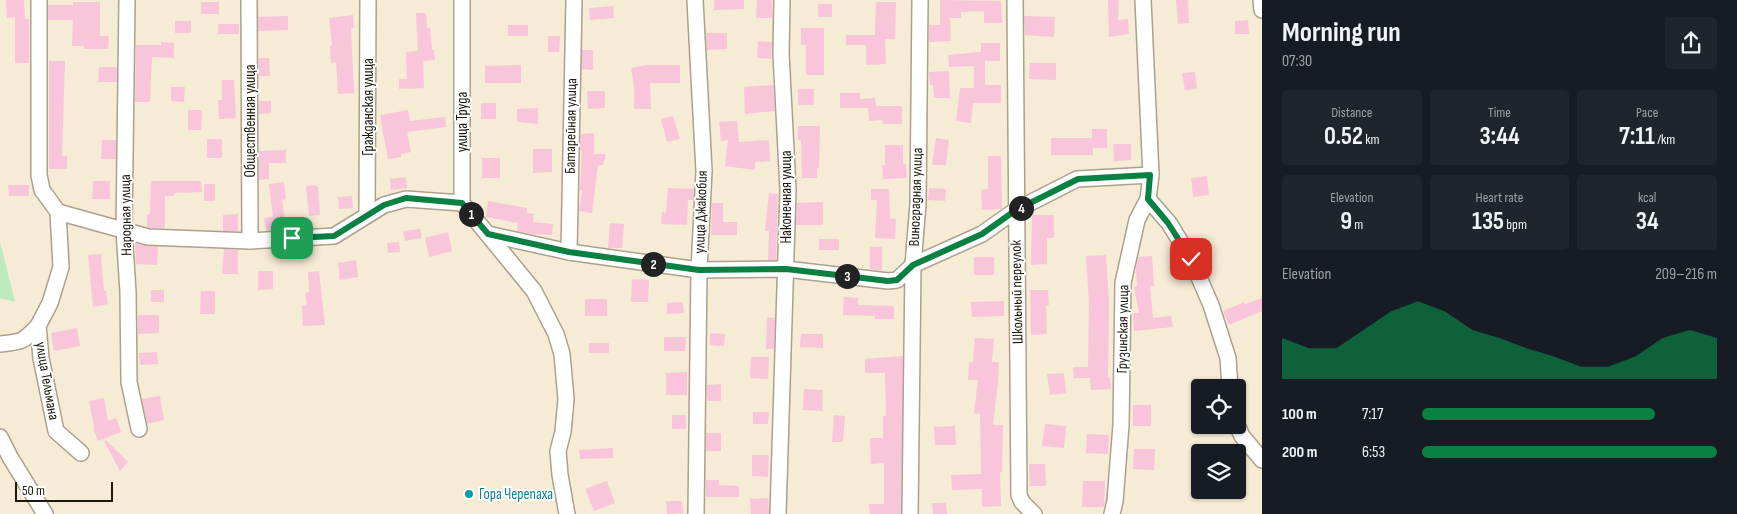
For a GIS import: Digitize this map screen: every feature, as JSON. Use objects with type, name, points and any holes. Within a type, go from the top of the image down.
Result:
[{"type":"street","points":[[39,0],[39,175],[42,190],[58,212],[148,237],[250,241],[334,236],[384,205],[406,198],[462,203],[534,291],[556,334],[562,354],[566,399],[563,432],[558,451],[565,510]]},
{"type":"street","name":"Народная улица","points":[[127,0],[124,230],[128,292],[129,382],[139,429]]},
{"type":"street","name":"Общественная улица","points":[[249,0],[250,241]]},
{"type":"street","name":"Гражданская улица","points":[[367,214],[368,0]]},
{"type":"street","name":"улица Труда","points":[[462,0],[462,203]]},
{"type":"street","name":"Батарейная улица","points":[[569,252],[574,0]]},
{"type":"street","name":"улица Джакобия","points":[[695,0],[704,171],[699,270],[696,514]]},
{"type":"street","name":"Наконечная улица","points":[[778,514],[788,190],[781,53],[782,0]]},
{"type":"street","name":"Виноградная улица","points":[[910,514],[913,265],[918,204],[920,0]]},
{"type":"street","name":"Школьный переулок","points":[[1015,0],[1019,495],[1022,502],[1034,514]]},
{"type":"street","name":"Грузинская улица","points":[[1112,514],[1115,501],[1121,425],[1123,283],[1137,220],[1148,199],[1150,175],[1143,0]]},
{"type":"street","points":[[1261,0],[1262,10]]},
{"type":"street","points":[[488,234],[569,252],[699,270],[786,269],[888,281],[897,280],[913,265],[982,234],[1016,210],[1078,179],[1150,175]]},
{"type":"street","points":[[1148,199],[1168,223],[1191,259],[1211,305],[1228,358],[1229,379]]},
{"type":"street","name":"улица Тельмана","points":[[58,212],[61,266],[50,304],[38,326],[41,358],[56,431],[81,453]]},
{"type":"street","points":[[0,344],[18,343],[26,339],[38,326]]},
{"type":"street","points":[[1241,434],[1262,460]]},
{"type":"street","points":[[0,437],[45,514]]},
{"type":"green space","points":[[0,242],[15,302],[0,298]]},
{"type":"building","points":[[6,0],[24,0],[25,19],[29,19],[29,63],[15,63],[15,17],[7,18]]},
{"type":"building","points":[[714,0],[744,0],[744,9],[714,10]]},
{"type":"building","points":[[757,0],[772,0],[772,18],[756,18]]},
{"type":"building","points":[[940,0],[1001,1],[1002,23],[984,23],[984,11],[961,12],[961,18],[950,18],[951,41],[929,42],[929,25],[940,25]]},
{"type":"building","points":[[1108,0],[1119,0],[1118,20],[1128,19],[1129,34],[1109,37]]},
{"type":"building","points":[[1176,0],[1188,0],[1189,23],[1178,24]]},
{"type":"building","points":[[73,2],[100,2],[100,36],[109,36],[108,49],[84,49],[84,46],[72,46],[73,20],[48,20],[48,5],[73,5]]},
{"type":"building","points":[[201,2],[219,2],[219,14],[201,14]]},
{"type":"building","points":[[876,2],[896,2],[895,39],[885,39],[886,64],[866,65],[866,45],[846,45],[846,35],[875,35]]},
{"type":"building","points":[[818,4],[832,4],[832,17],[818,17]]},
{"type":"building","points":[[613,6],[614,18],[590,20],[589,8]]},
{"type":"building","points":[[416,13],[426,13],[427,28],[430,28],[435,60],[423,61],[424,88],[399,89],[399,79],[407,79],[406,52],[418,51]]},
{"type":"building","points":[[353,15],[354,28],[351,28],[354,93],[338,94],[336,62],[331,63],[330,46],[332,46],[329,18]]},
{"type":"building","points":[[288,16],[288,30],[258,31],[258,17]]},
{"type":"building","points":[[1024,16],[1055,17],[1054,37],[1025,35]]},
{"type":"building","points":[[1248,20],[1249,34],[1235,34],[1235,21]]},
{"type":"building","points":[[175,21],[191,21],[191,33],[175,33]]},
{"type":"building","points":[[218,24],[239,24],[239,34],[218,34]]},
{"type":"building","points":[[508,25],[528,25],[528,36],[508,36]]},
{"type":"building","points":[[801,28],[824,28],[824,75],[806,75],[806,45],[801,45]]},
{"type":"building","points":[[706,33],[727,33],[727,49],[707,50]]},
{"type":"building","points":[[548,36],[560,36],[559,52],[548,52]]},
{"type":"building","points":[[758,41],[772,42],[771,59],[757,58]]},
{"type":"building","points":[[161,42],[174,43],[174,58],[152,57],[150,102],[135,102],[136,45],[161,45]]},
{"type":"building","points":[[981,43],[1000,43],[1000,61],[985,61],[985,85],[1001,85],[1001,103],[973,103],[971,123],[956,121],[960,88],[974,88],[974,66],[949,67],[948,55],[981,52]]},
{"type":"building","points":[[582,50],[593,50],[593,70],[582,69]]},
{"type":"building","points":[[259,58],[269,58],[270,76],[259,76]]},
{"type":"building","points":[[49,61],[65,61],[62,156],[67,156],[67,169],[49,169]]},
{"type":"building","points":[[1030,63],[1056,63],[1056,80],[1029,79]]},
{"type":"building","points":[[521,65],[521,83],[485,83],[485,66]]},
{"type":"building","points":[[646,65],[680,65],[680,83],[650,83],[651,109],[634,109],[634,86],[631,68]]},
{"type":"building","points":[[99,67],[117,67],[117,82],[98,82]]},
{"type":"building","points":[[949,71],[950,98],[934,98],[929,72]]},
{"type":"building","points":[[1195,72],[1197,89],[1185,90],[1182,73]]},
{"type":"building","points":[[222,80],[234,80],[236,118],[219,119],[218,100],[222,100]]},
{"type":"building","points":[[773,85],[775,111],[745,114],[744,87]]},
{"type":"building","points":[[171,87],[185,87],[184,102],[171,101]]},
{"type":"building","points":[[798,89],[814,89],[814,105],[798,105]]},
{"type":"building","points":[[587,91],[605,91],[605,108],[588,109]]},
{"type":"building","points":[[840,93],[860,93],[860,99],[875,98],[876,106],[902,106],[902,124],[883,124],[882,120],[869,121],[868,108],[840,108]]},
{"type":"building","points":[[259,101],[271,101],[271,113],[259,114]]},
{"type":"building","points":[[481,103],[496,103],[496,119],[481,119]]},
{"type":"building","points":[[538,108],[538,124],[517,122],[517,109]]},
{"type":"building","points":[[188,110],[202,110],[201,130],[188,130]]},
{"type":"building","points":[[408,110],[410,121],[445,117],[446,127],[407,132],[411,152],[401,154],[401,157],[388,159],[380,115]]},
{"type":"building","points":[[673,116],[680,139],[667,142],[661,119]]},
{"type":"building","points":[[737,121],[739,142],[769,140],[770,161],[755,162],[755,170],[725,166],[728,140],[721,141],[719,122]]},
{"type":"building","points":[[798,126],[820,126],[817,178],[802,178],[801,140],[798,140]]},
{"type":"building","points":[[1092,129],[1107,129],[1107,148],[1093,148],[1093,155],[1051,155],[1051,138],[1092,138]]},
{"type":"building","points":[[594,133],[594,154],[606,154],[603,165],[598,165],[592,213],[579,211],[582,191],[580,190],[582,150],[580,150],[581,134]]},
{"type":"building","points":[[936,138],[949,140],[946,165],[932,165]]},
{"type":"building","points":[[207,139],[222,139],[222,158],[207,158]]},
{"type":"building","points":[[102,140],[116,140],[116,159],[101,159]]},
{"type":"building","points":[[1113,144],[1131,144],[1131,160],[1114,161]]},
{"type":"building","points":[[885,145],[903,145],[903,164],[906,164],[907,178],[883,179],[882,165],[885,165]]},
{"type":"building","points":[[533,149],[552,149],[552,172],[533,173]]},
{"type":"building","points":[[286,150],[286,163],[269,163],[269,179],[259,180],[259,151]]},
{"type":"building","points":[[988,156],[1001,156],[1001,209],[982,210],[981,190],[988,189]]},
{"type":"building","points":[[482,158],[500,158],[500,178],[482,178]]},
{"type":"building","points":[[1207,176],[1209,195],[1193,197],[1191,178]]},
{"type":"building","points":[[406,177],[407,188],[391,190],[390,179]]},
{"type":"building","points":[[93,181],[110,181],[110,199],[92,199]]},
{"type":"building","points":[[151,181],[201,181],[202,192],[174,193],[174,196],[165,196],[165,228],[149,228],[147,227],[147,214],[150,214]]},
{"type":"building","points":[[284,182],[286,199],[282,200],[286,228],[266,231],[264,218],[273,217],[269,184]]},
{"type":"building","points":[[204,184],[215,184],[215,201],[204,201]]},
{"type":"building","points":[[8,185],[29,185],[29,196],[9,196]]},
{"type":"building","points":[[316,185],[316,187],[318,186],[320,215],[309,216],[306,186]]},
{"type":"building","points":[[668,188],[694,189],[693,200],[688,200],[687,225],[661,224],[662,212],[666,213]]},
{"type":"building","points":[[929,188],[946,189],[945,201],[928,200]]},
{"type":"building","points":[[871,189],[889,189],[890,218],[896,219],[895,239],[875,238],[877,200],[871,200]]},
{"type":"building","points":[[769,193],[778,194],[776,260],[768,260],[769,231],[765,231]]},
{"type":"building","points":[[352,196],[353,208],[339,209],[338,197]]},
{"type":"building","points":[[488,201],[527,208],[527,213],[534,214],[533,222],[553,224],[552,235],[517,231],[518,223],[486,217]]},
{"type":"building","points":[[823,202],[823,225],[796,225],[797,203]]},
{"type":"building","points":[[712,203],[723,203],[723,222],[737,222],[737,235],[711,235]]},
{"type":"building","points":[[238,214],[238,231],[223,231],[223,215]]},
{"type":"building","points":[[1032,215],[1054,215],[1054,238],[1047,238],[1047,264],[1031,265]]},
{"type":"building","points":[[610,223],[624,224],[622,248],[608,248]]},
{"type":"building","points":[[420,229],[422,238],[405,241],[403,231]]},
{"type":"building","points":[[448,232],[452,251],[429,257],[425,238]]},
{"type":"building","points":[[819,239],[839,239],[839,250],[819,250]]},
{"type":"building","points":[[399,242],[400,252],[388,253],[387,243]]},
{"type":"building","points":[[135,244],[158,247],[157,265],[136,264]]},
{"type":"building","points":[[870,247],[882,247],[882,271],[870,269]]},
{"type":"building","points":[[224,249],[238,250],[238,274],[222,274]]},
{"type":"building","points":[[101,254],[104,291],[106,291],[108,304],[93,307],[88,255]]},
{"type":"building","points":[[1106,255],[1109,303],[1108,377],[1110,377],[1111,389],[1091,390],[1090,378],[1074,378],[1073,367],[1088,367],[1089,303],[1086,256]]},
{"type":"building","points":[[1152,256],[1154,286],[1150,286],[1153,318],[1171,316],[1173,327],[1134,331],[1133,313],[1139,313],[1134,287],[1137,286],[1136,269],[1138,257]]},
{"type":"building","points":[[974,257],[994,257],[994,275],[974,275]]},
{"type":"building","points":[[356,260],[358,277],[340,280],[338,263]]},
{"type":"building","points":[[258,271],[273,271],[273,289],[258,290]]},
{"type":"building","points":[[319,271],[325,325],[303,326],[302,306],[307,305],[305,293],[309,292],[308,272]]},
{"type":"building","points":[[632,279],[649,280],[648,302],[631,302]]},
{"type":"building","points":[[151,290],[164,290],[164,302],[151,302]]},
{"type":"building","points":[[1030,290],[1048,290],[1049,305],[1046,305],[1047,334],[1031,335]]},
{"type":"building","points":[[201,291],[215,291],[215,314],[200,314]]},
{"type":"building","points":[[844,297],[858,298],[858,305],[894,306],[894,319],[875,319],[875,316],[843,315]]},
{"type":"building","points":[[1262,298],[1262,311],[1229,325],[1223,311],[1244,302],[1245,304]]},
{"type":"building","points":[[585,299],[607,299],[607,316],[585,316]]},
{"type":"building","points":[[1004,301],[1004,316],[972,317],[971,302]]},
{"type":"building","points":[[683,302],[684,313],[667,314],[667,303]]},
{"type":"building","points":[[138,315],[159,315],[159,333],[138,334]]},
{"type":"building","points":[[767,317],[775,318],[774,349],[766,349]]},
{"type":"building","points":[[77,328],[80,346],[54,351],[51,333]]},
{"type":"building","points":[[710,333],[725,334],[724,346],[710,345]]},
{"type":"building","points":[[801,334],[823,334],[823,348],[800,347]]},
{"type":"building","points":[[664,337],[686,337],[685,351],[664,351]]},
{"type":"building","points":[[975,338],[994,339],[992,362],[999,362],[993,425],[1003,425],[1002,472],[1000,472],[1001,506],[982,507],[982,489],[952,490],[951,475],[981,474],[980,414],[974,413],[978,380],[968,380],[969,362],[973,362]]},
{"type":"building","points":[[589,343],[609,343],[609,353],[589,353]]},
{"type":"building","points":[[157,352],[158,364],[140,365],[139,353]]},
{"type":"building","points":[[903,356],[901,514],[870,514],[869,504],[884,504],[884,463],[871,464],[870,438],[883,438],[883,416],[886,416],[885,373],[865,373],[865,359]]},
{"type":"building","points":[[751,357],[769,357],[768,379],[750,378]]},
{"type":"building","points":[[687,372],[687,395],[666,395],[666,373]]},
{"type":"building","points":[[1064,373],[1066,393],[1050,395],[1047,374]]},
{"type":"building","points":[[721,384],[721,401],[707,401],[707,385]]},
{"type":"building","points":[[804,389],[823,390],[822,411],[803,410]]},
{"type":"building","points":[[160,396],[164,420],[147,424],[142,399]]},
{"type":"building","points":[[104,398],[108,421],[116,418],[121,432],[98,441],[93,428],[89,401]]},
{"type":"building","points":[[1133,405],[1151,405],[1151,426],[1133,426]]},
{"type":"building","points":[[753,412],[769,412],[768,424],[753,424]]},
{"type":"building","points":[[672,415],[686,415],[686,429],[672,429]]},
{"type":"building","points":[[834,415],[845,416],[843,442],[832,442]]},
{"type":"building","points":[[1045,424],[1066,426],[1064,448],[1042,446]]},
{"type":"building","points":[[955,426],[956,445],[935,445],[934,427]]},
{"type":"building","points":[[706,433],[721,433],[721,451],[706,451]]},
{"type":"building","points":[[1087,434],[1109,435],[1108,454],[1086,453]]},
{"type":"building","points":[[106,440],[128,462],[120,471],[104,441]]},
{"type":"building","points":[[613,448],[613,458],[580,459],[579,450]]},
{"type":"building","points":[[1134,449],[1155,449],[1154,470],[1133,469]]},
{"type":"building","points":[[752,455],[769,455],[768,477],[752,476]]},
{"type":"building","points":[[1029,464],[1045,464],[1046,486],[1030,486]]},
{"type":"building","points":[[706,480],[719,480],[719,485],[739,486],[739,497],[706,497]]},
{"type":"building","points":[[607,481],[615,503],[594,511],[585,489]]},
{"type":"building","points":[[1083,481],[1105,481],[1104,507],[1082,507]]},
{"type":"building","points":[[768,498],[769,514],[751,514],[750,499]]},
{"type":"building","points":[[666,501],[682,501],[683,513],[667,514]]},
{"type":"building","points":[[932,503],[946,503],[947,514],[933,514]]},
{"type":"place","name":"Гора Черепаха","points":[[469,494]]},
{"type":"route","points":[[292,238],[334,236],[384,205],[406,198],[462,203],[488,234],[569,252],[699,270],[786,269],[888,281],[897,280],[913,265],[982,234],[1016,210],[1078,179],[1150,175],[1148,199],[1168,223],[1191,259]]}]
